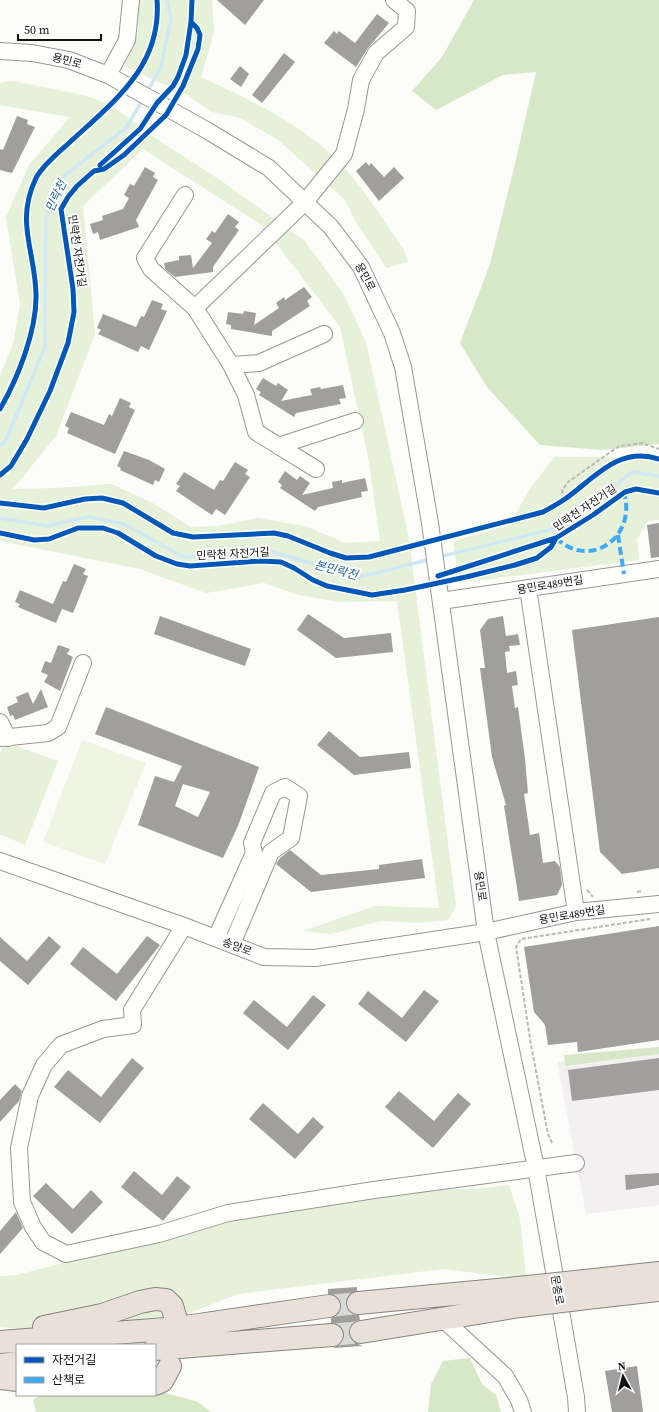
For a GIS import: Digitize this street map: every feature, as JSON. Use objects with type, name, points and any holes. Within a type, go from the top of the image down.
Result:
[{"type":"highway","points":[[586,1290],[659,1273]]},
{"type":"highway","points":[[358,1303],[519,1297],[586,1290],[659,1290]]},
{"type":"highway","points":[[361,1332],[443,1319],[519,1297]]},
{"type":"highway","points":[[0,1332],[77,1321],[155,1299],[166,1300],[172,1306],[175,1316]]},
{"type":"highway","points":[[0,1342],[178,1328],[329,1306]]},
{"type":"highway","points":[[156,1349],[332,1335]]},
{"type":"highway","points":[[0,1365],[16,1363]]},
{"type":"highway","points":[[156,1384],[162,1381],[170,1366]]},
{"type":"highway","points":[[0,1378],[16,1380]]},
{"type":"street","points":[[108,75],[127,40],[131,0]]},
{"type":"street","points":[[195,308],[305,202],[344,154],[356,108],[361,80],[376,53],[406,27],[408,11],[394,0]]},
{"type":"street","name":"용민로","points":[[0,51],[32,53],[68,60],[108,75],[269,168],[331,227],[361,267],[392,333],[403,367],[435,554],[486,932],[536,1168]]},
{"type":"street","points":[[185,195],[145,258],[151,269],[195,308],[231,365],[246,395],[256,432],[316,469]]},
{"type":"street","points":[[231,365],[259,363],[324,334]]},
{"type":"street","points":[[278,446],[355,421]]},
{"type":"street","name":"용민로489번길","points":[[441,601],[659,569]]},
{"type":"street","points":[[528,588],[576,912]]},
{"type":"street","points":[[0,722],[4,738],[48,734],[58,727],[84,663]]},
{"type":"street","points":[[216,938],[254,854],[252,843],[272,793],[285,786],[299,796],[291,838],[271,852],[232,944]]},
{"type":"street","name":"송양로","points":[[0,861],[184,926],[264,957],[315,958],[486,932]]},
{"type":"street","name":"용민로489번길","points":[[486,932],[576,912],[659,904]]},
{"type":"street","points":[[184,926],[132,1010],[133,1026],[103,1029],[61,1044],[44,1065],[30,1096],[19,1148],[22,1202],[33,1227],[43,1242],[66,1254],[159,1234],[228,1213],[374,1190],[576,1163]]},
{"type":"street","name":"문충로","points":[[536,1168],[576,1397],[577,1412]]},
{"type":"street","points":[[443,1319],[505,1376],[519,1400],[523,1412]]},
{"type":"path","points":[[565,499],[562,491],[568,482],[619,446],[642,443],[659,449]]},
{"type":"path","points":[[586,890],[594,898]]},
{"type":"path","points":[[636,892],[643,891]]},
{"type":"path","points":[[552,1143],[548,1134],[531,1045],[516,947],[521,939],[652,919]]},
{"type":"shaded area","points":[[659,1049],[659,1205],[586,1214],[557,1062]]},
{"type":"green space","points":[[139,0],[212,0],[214,32],[201,77],[276,115],[305,133],[331,154],[354,179],[375,207],[404,250],[408,262],[386,268],[356,222],[345,200],[278,140],[240,118],[212,112],[187,95],[124,66],[138,33]]},
{"type":"green space","points":[[474,0],[659,0],[659,444],[603,450],[540,445],[487,387],[460,343],[490,264],[536,72],[503,75],[436,110],[412,91],[442,57]]},
{"type":"green space","points":[[13,81],[83,95],[111,105],[154,137],[223,182],[304,240],[343,293],[366,342],[409,539],[456,906],[448,920],[418,923],[381,921],[331,934],[303,931],[375,906],[439,908],[397,601],[338,602],[295,594],[264,583],[206,593],[140,569],[0,541],[0,376],[13,344],[20,304],[6,217],[29,165],[70,117],[0,105],[0,83]],"holes":[[[143,149],[263,226],[340,327],[369,462],[380,541],[345,543],[305,526],[258,518],[218,526],[191,527],[151,502],[111,484],[13,489],[56,436],[95,334],[83,206]]]},
{"type":"green space","points":[[554,457],[636,457],[659,460],[659,520],[648,521],[637,539],[639,560],[459,583],[453,541],[509,525],[530,489]]},
{"type":"green space","points":[[82,740],[146,763],[105,864],[43,842]]},
{"type":"green space","points":[[5,742],[58,761],[25,845],[0,834],[0,754]]},
{"type":"green space","points":[[659,1047],[659,1054],[565,1066],[564,1055]]},
{"type":"green space","points":[[509,1185],[520,1219],[526,1276],[518,1278],[443,1269],[238,1294],[187,1314],[31,1330],[0,1327],[0,1276],[17,1275],[237,1218],[422,1189],[474,1189]]},
{"type":"green space","points":[[470,1358],[482,1384],[496,1395],[501,1412],[428,1412],[431,1384],[443,1361]]},
{"type":"green space","points":[[156,1390],[198,1402],[211,1412],[36,1412],[33,1400],[39,1396],[156,1396]]},
{"type":"building","points":[[217,0],[264,0],[245,25]]},
{"type":"building","points":[[377,14],[389,23],[368,48],[356,67],[324,43],[334,31],[337,34],[339,31],[355,43]]},
{"type":"building","points":[[284,53],[295,62],[262,103],[252,95]]},
{"type":"building","points":[[240,66],[249,74],[241,87],[230,79]]},
{"type":"building","points":[[17,116],[28,120],[27,124],[35,127],[12,173],[0,170],[0,149],[3,150]]},
{"type":"building","points":[[366,162],[369,166],[371,163],[384,177],[394,167],[404,178],[379,201],[356,171]]},
{"type":"building","points":[[145,167],[155,173],[153,177],[158,180],[136,220],[139,227],[100,240],[98,232],[93,234],[90,224],[103,220],[102,216],[123,209],[129,198],[124,195],[130,184],[134,186]]},
{"type":"building","points":[[228,214],[239,222],[235,227],[239,230],[213,267],[213,272],[175,277],[165,269],[164,263],[179,260],[179,256],[191,255],[193,268],[212,243],[206,239],[212,231],[215,233]]},
{"type":"building","points":[[304,287],[312,297],[307,301],[310,306],[272,331],[272,336],[231,329],[231,325],[226,324],[228,312],[243,314],[244,311],[256,313],[254,325],[279,308],[276,303],[284,297],[285,300]]},
{"type":"building","points":[[152,300],[163,304],[161,309],[167,311],[149,350],[141,346],[138,352],[98,334],[101,330],[97,328],[103,314],[136,327],[141,316],[144,317]]},
{"type":"building","points":[[263,378],[276,386],[278,383],[288,390],[281,401],[312,395],[310,389],[320,387],[321,389],[343,385],[346,398],[339,399],[341,404],[296,413],[294,417],[259,395],[261,392],[256,389]]},
{"type":"building","points":[[120,398],[131,403],[129,407],[135,410],[115,454],[67,433],[69,428],[65,426],[71,412],[104,425],[109,414],[112,416]]},
{"type":"building","points":[[124,451],[149,460],[165,469],[159,482],[155,480],[153,485],[120,470],[121,468],[117,466]]},
{"type":"building","points":[[235,462],[248,470],[245,474],[250,477],[225,515],[216,509],[212,515],[176,491],[180,486],[176,484],[184,472],[214,490],[220,480],[223,481]]},
{"type":"building","points":[[285,471],[297,480],[300,476],[310,483],[302,495],[333,488],[332,482],[342,480],[342,483],[365,478],[368,491],[361,492],[362,497],[318,507],[315,511],[280,488],[282,485],[278,482]]},
{"type":"building","points":[[659,523],[659,557],[651,558],[647,525]]},
{"type":"building","points":[[74,564],[86,569],[83,574],[88,576],[73,613],[62,609],[56,623],[18,607],[20,604],[15,602],[20,590],[53,604],[63,581],[66,582]]},
{"type":"building","points":[[308,614],[344,638],[391,633],[393,652],[336,658],[297,630]]},
{"type":"building","points":[[160,616],[251,649],[245,666],[154,634]]},
{"type":"building","points":[[503,616],[506,636],[518,634],[520,645],[509,646],[510,651],[505,652],[507,673],[516,671],[518,685],[512,686],[515,708],[518,707],[525,759],[528,793],[524,794],[530,835],[539,833],[543,863],[555,861],[560,867],[562,885],[557,895],[519,901],[504,806],[506,805],[492,757],[480,668],[485,668],[480,630],[488,619]]},
{"type":"building","points":[[659,617],[659,868],[622,874],[600,852],[572,630]]},
{"type":"building","points":[[58,645],[70,649],[67,654],[73,657],[60,691],[44,682],[48,675],[41,672],[45,661],[51,663]]},
{"type":"building","points":[[41,689],[48,707],[15,720],[13,715],[10,716],[7,707],[18,702],[16,697],[28,692],[33,704]]},
{"type":"building","points":[[106,707],[259,767],[238,826],[223,858],[138,825],[155,776],[174,782],[182,766],[95,734]],"holes":[[[183,784],[210,792],[198,817],[175,806]]]},
{"type":"building","points":[[329,731],[360,757],[409,752],[411,768],[354,775],[317,745]]},
{"type":"building","points":[[290,850],[321,875],[379,869],[379,865],[422,859],[425,878],[311,892],[276,864],[280,858]]},
{"type":"building","points":[[659,926],[659,1040],[578,1052],[577,1042],[548,1045],[545,1025],[534,1012],[524,947]]},
{"type":"building","points":[[49,936],[61,947],[28,985],[0,961],[0,937],[27,961]]},
{"type":"building","points":[[147,936],[160,945],[116,1001],[70,964],[83,947],[117,974]]},
{"type":"building","points":[[424,990],[439,1001],[406,1042],[358,1004],[368,991],[402,1018]]},
{"type":"building","points":[[313,995],[326,1005],[288,1050],[243,1013],[254,1000],[287,1027]]},
{"type":"building","points":[[132,1058],[144,1068],[100,1123],[54,1087],[68,1070],[101,1097]]},
{"type":"building","points":[[659,1058],[659,1090],[572,1101],[568,1070]]},
{"type":"building","points":[[15,1084],[22,1091],[19,1101],[0,1122],[0,1100]]},
{"type":"building","points":[[399,1091],[434,1121],[458,1093],[471,1104],[433,1148],[385,1107]]},
{"type":"building","points":[[263,1103],[298,1134],[313,1117],[324,1127],[295,1159],[249,1119]]},
{"type":"building","points":[[134,1171],[162,1195],[177,1176],[191,1187],[163,1221],[121,1187]]},
{"type":"building","points":[[659,1173],[659,1185],[626,1190],[625,1175]]},
{"type":"building","points":[[46,1183],[73,1209],[91,1190],[103,1202],[72,1234],[33,1196]]},
{"type":"building","points":[[16,1212],[23,1228],[0,1254],[0,1231]]},
{"type":"building","points":[[357,1287],[357,1291],[351,1293],[347,1297],[346,1305],[352,1314],[359,1315],[360,1320],[353,1322],[349,1327],[349,1334],[352,1340],[362,1346],[333,1348],[343,1341],[344,1334],[342,1328],[338,1324],[331,1323],[331,1318],[337,1316],[341,1305],[339,1298],[328,1294],[328,1289]]},
{"type":"building","points":[[637,1366],[643,1412],[612,1412],[605,1371]]},
{"type":"waterway","name":"민락천","points":[[147,92],[161,67],[171,19],[167,0]]},
{"type":"waterway","name":"민락천","points":[[0,446],[5,442],[45,347],[46,218],[65,175],[126,128],[143,99]]},
{"type":"waterway","name":"본민락천","points":[[439,557],[565,526],[632,472],[659,476]]},
{"type":"waterway","name":"본민락천","points":[[0,518],[47,526],[88,517],[124,524],[183,557],[269,551],[360,577],[431,559]]},
{"type":"tunnel","points":[[329,1306],[358,1303]]},
{"type":"tunnel","points":[[332,1335],[361,1332]]},
{"type":"marked path","points":[[556,538],[570,547],[583,551],[596,550],[608,544],[617,535],[624,523],[626,509],[624,493]]},
{"type":"marked path","points":[[618,535],[624,574]]},
{"type":"cycle path","points":[[0,409],[20,368],[30,338],[33,323],[36,294],[28,236],[27,208],[36,178],[43,168],[56,155],[102,113],[131,81],[143,64],[152,45],[156,24],[157,0]]},
{"type":"cycle path","name":"민락천 자전거길","points":[[0,475],[11,466],[27,439],[50,391],[68,343],[74,312],[73,289],[61,209],[77,186],[94,171],[104,169],[124,155],[166,115],[183,86],[198,49],[200,35],[197,28],[191,22],[192,0]]},
{"type":"cycle path","points":[[100,165],[140,129],[157,103],[173,86],[186,55],[191,22]]},
{"type":"cycle path","points":[[0,503],[44,508],[85,499],[102,498],[123,503],[173,533],[193,537],[274,533],[288,536],[346,558],[369,557],[543,512],[562,501],[608,466],[619,460],[644,456],[659,459]]},
{"type":"cycle path","name":"민락천 자전거길","points":[[0,533],[34,540],[49,539],[78,528],[103,528],[118,533],[156,556],[177,564],[190,566],[261,561],[281,562],[327,586],[372,595],[405,590],[466,577],[537,558],[551,547],[556,538],[593,515],[625,492],[636,489],[659,493]]},
{"type":"cycle path","name":"민락천 자전거길","points":[[438,576],[556,538]]}]
